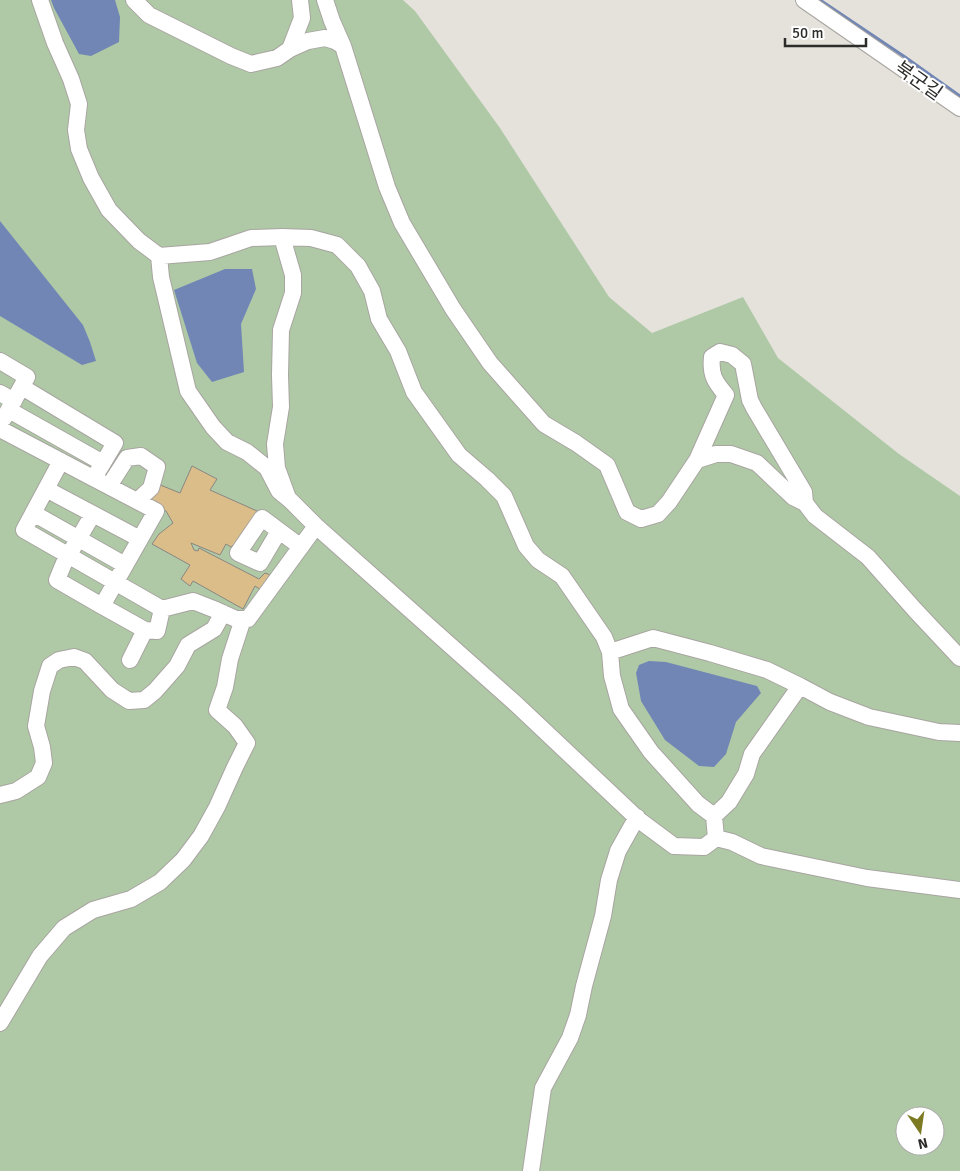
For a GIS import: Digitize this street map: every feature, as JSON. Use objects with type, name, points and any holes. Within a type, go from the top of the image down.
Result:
[{"type":"street","points":[[40,0],[79,104],[76,130],[78,149],[91,178],[109,210],[139,241],[159,256],[210,252],[251,238],[311,238],[337,245],[358,266],[372,291],[379,319],[398,351],[414,392],[460,455],[504,496],[526,546],[538,560],[562,576],[604,637],[610,652],[612,676],[621,708],[651,752],[698,804],[714,816],[716,838]]},
{"type":"street","points":[[134,0],[149,15],[230,56],[251,64],[277,58],[290,49],[308,41],[325,38],[343,46]]},
{"type":"street","points":[[290,49],[302,18],[300,0]]},
{"type":"street","points":[[325,0],[343,46],[387,187],[402,223],[454,309],[490,363],[544,424],[607,465],[627,512],[642,518],[658,514],[669,502],[697,460],[726,395],[714,380],[711,366],[712,357],[720,352],[732,356],[743,364],[750,400],[804,492],[805,502],[815,516],[868,557],[914,610],[960,658]]},
{"type":"street","name":"북군길","points":[[804,0],[960,108]]},
{"type":"street","points":[[282,237],[293,275],[292,293],[281,330],[281,407],[276,444],[277,468],[290,500]]},
{"type":"street","points":[[159,256],[161,277],[188,391],[212,427],[227,442],[247,452],[267,468],[279,491],[516,704],[636,818],[674,846],[704,847],[716,838]]},
{"type":"street","points":[[0,361],[27,377],[11,398],[0,425]]},
{"type":"street","points":[[11,398],[115,443],[141,456],[157,467],[152,488],[137,501]]},
{"type":"street","points":[[11,398],[103,463]]},
{"type":"street","points":[[0,429],[156,510],[102,606]]},
{"type":"street","points":[[93,478],[115,443]]},
{"type":"street","points":[[697,460],[716,454],[732,454],[757,463],[793,497],[805,502]]},
{"type":"street","points":[[109,486],[127,458],[141,456]]},
{"type":"street","points":[[61,462],[24,530],[162,609],[194,601],[236,619],[248,619],[316,526]]},
{"type":"street","points":[[46,489],[140,539]]},
{"type":"street","points":[[33,513],[126,565]]},
{"type":"street","points":[[93,514],[68,556],[57,580],[145,630],[157,631],[162,609]]},
{"type":"street","points":[[280,531],[301,547]]},
{"type":"street","points":[[0,795],[16,791],[38,777],[44,763],[42,746],[36,726],[42,691],[50,666],[59,660],[74,657],[80,659],[85,661],[112,690],[129,701],[144,700],[156,691],[178,666],[188,645],[214,629],[223,613]]},
{"type":"street","points":[[0,1023],[40,956],[64,928],[93,910],[131,900],[160,882],[182,860],[201,836],[247,743],[235,726],[218,710],[242,619]]},
{"type":"street","points":[[130,660],[145,630]]},
{"type":"street","points":[[610,652],[653,638],[767,670],[830,702],[868,717],[939,732],[960,733]]},
{"type":"street","points":[[714,816],[729,802],[746,774],[752,754],[800,686]]},
{"type":"street","points":[[531,1171],[543,1088],[570,1038],[578,1015],[603,916],[609,880],[618,851],[636,818]]},
{"type":"street","points":[[716,838],[732,842],[761,856],[867,878],[960,890]]},
{"type":"green space","points":[[0,0],[403,0],[415,11],[500,128],[609,297],[652,333],[743,297],[778,358],[899,454],[960,496],[960,1171],[0,1171]]},
{"type":"water","points":[[51,0],[115,0],[120,17],[119,42],[91,56],[79,54]]},
{"type":"water","points":[[0,221],[83,325],[96,361],[82,365],[0,316]]},
{"type":"water","points":[[225,269],[252,269],[256,289],[241,324],[244,372],[212,382],[197,363],[174,290]]},
{"type":"water","points":[[649,661],[666,662],[757,686],[761,693],[736,722],[726,754],[714,767],[699,766],[665,740],[641,701],[636,673],[639,665]]},
{"type":"building","points":[[192,466],[217,479],[210,490],[257,511],[247,531],[231,547],[226,544],[220,555],[191,543],[194,550],[198,551],[199,548],[259,579],[265,573],[273,576],[261,590],[255,586],[243,609],[193,581],[190,586],[181,579],[190,565],[152,544],[159,534],[173,523],[166,511],[148,500],[158,484],[180,493]]},
{"type":"waterway","points":[[820,0],[960,96]]}]
